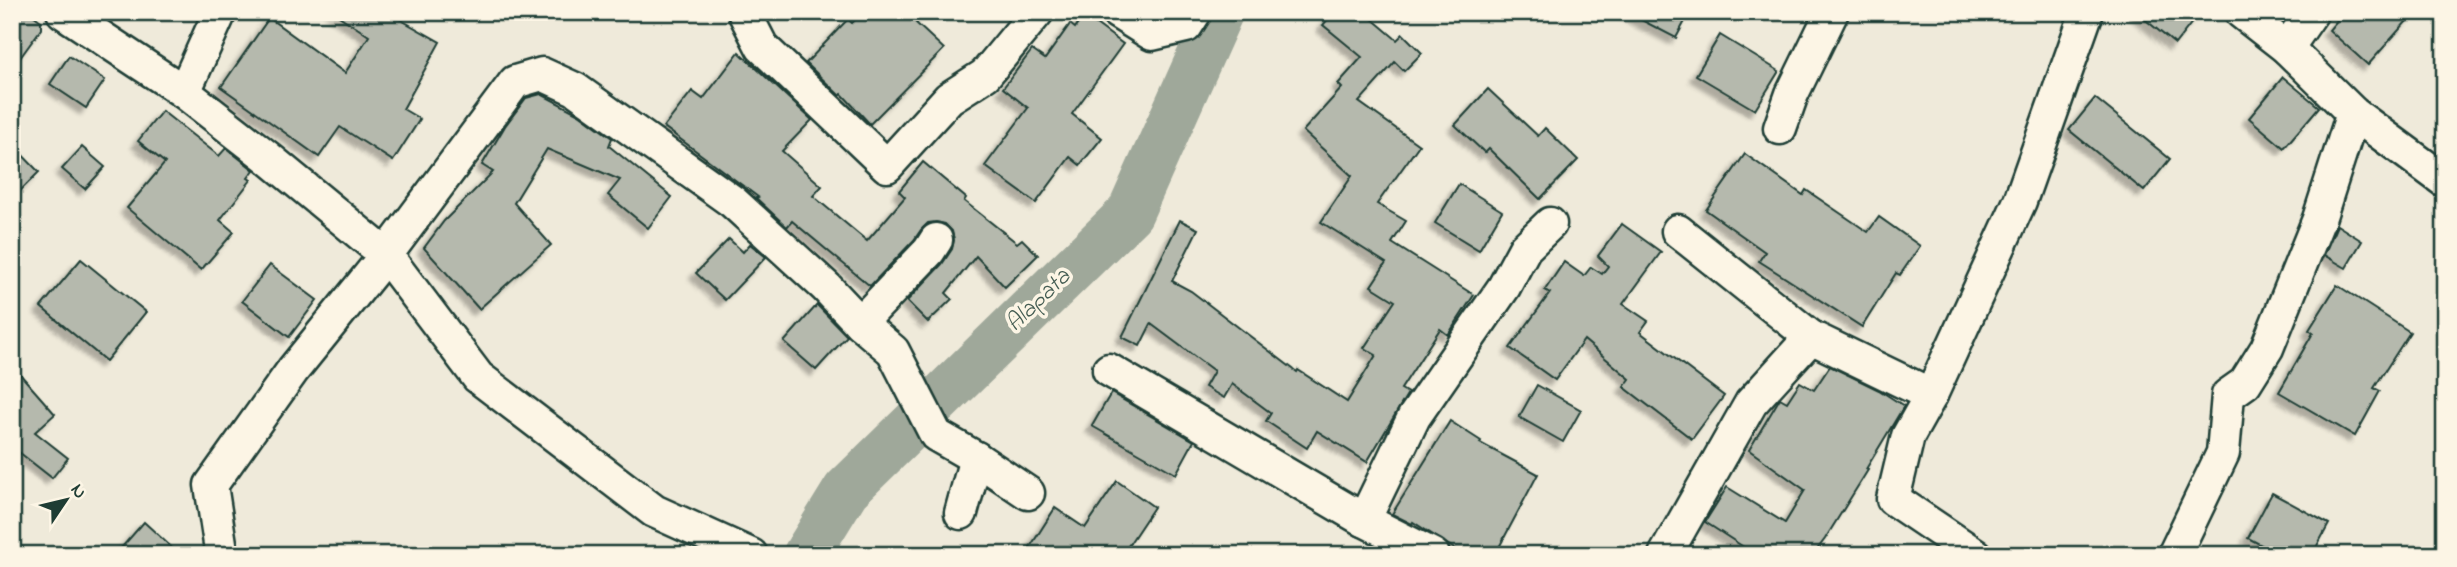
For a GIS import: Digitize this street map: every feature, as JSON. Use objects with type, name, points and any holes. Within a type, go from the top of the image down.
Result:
[{"type":"street","points":[[64,12],[184,92],[386,255],[478,377],[654,511],[751,555]]},
{"type":"street","points":[[184,92],[220,12]]},
{"type":"street","points":[[744,12],[762,47],[887,166],[949,98],[985,75],[1037,12]]},
{"type":"street","points":[[1117,12],[1152,34],[1186,26],[1195,12]]},
{"type":"street","points":[[1780,128],[1792,94],[1832,12]]},
{"type":"street","points":[[1976,555],[1893,499],[1908,436],[1931,395],[2020,201],[2087,12]]},
{"type":"street","points":[[2241,12],[2287,48],[2353,113],[2445,181]]},
{"type":"street","points":[[2287,48],[2312,12]]},
{"type":"street","points":[[224,555],[221,551],[211,485],[293,370],[386,255],[515,82],[542,74],[575,89],[733,202],[893,351],[936,435],[1028,493]]},
{"type":"street","points":[[2174,555],[2223,453],[2228,395],[2245,383],[2267,348],[2319,219],[2353,113]]},
{"type":"street","points":[[1364,520],[1414,417],[1504,287],[1525,248],[1550,224]]},
{"type":"street","points":[[1678,231],[1811,337],[1931,395]]},
{"type":"street","points":[[860,323],[929,251],[936,240]]},
{"type":"street","points":[[1665,555],[1751,403],[1811,337]]},
{"type":"street","points":[[1109,370],[1364,520],[1433,555]]},
{"type":"street","points":[[961,513],[976,458]]},
{"type":"building","points":[[12,12],[29,12],[41,21],[41,29],[12,69]]},
{"type":"building","points":[[333,12],[387,12],[440,42],[403,109],[420,119],[393,161],[340,127],[319,157],[221,87],[269,18],[345,73],[369,36]]},
{"type":"building","points":[[863,12],[927,12],[916,23],[944,49],[870,124],[842,94],[840,96],[806,63],[848,19],[852,23]]},
{"type":"building","points":[[1334,12],[1364,12],[1397,40],[1403,34],[1422,53],[1404,71],[1395,62],[1359,102],[1419,145],[1377,204],[1406,221],[1392,243],[1474,295],[1448,335],[1440,329],[1401,389],[1408,393],[1367,462],[1317,431],[1307,448],[1266,421],[1271,413],[1232,384],[1224,398],[1205,387],[1214,371],[1151,324],[1140,346],[1122,337],[1180,220],[1198,229],[1172,281],[1191,291],[1297,372],[1298,370],[1347,402],[1376,355],[1364,348],[1395,301],[1371,286],[1386,263],[1321,222],[1352,176],[1303,131],[1342,88],[1338,84],[1362,57],[1323,25]]},
{"type":"building","points":[[1626,12],[1690,12],[1676,38]]},
{"type":"building","points":[[2136,12],[2200,12],[2175,44]]},
{"type":"building","points":[[2344,12],[2415,12],[2368,65],[2329,30]]},
{"type":"building","points":[[1084,15],[1123,44],[1072,114],[1102,138],[1080,165],[1070,157],[1036,203],[985,166],[1028,108],[1003,88],[1032,50],[1045,59],[1070,24],[1075,28]]},
{"type":"building","points":[[1720,35],[1779,71],[1755,110],[1696,75]]},
{"type":"building","points":[[739,52],[812,120],[782,151],[822,186],[813,196],[867,241],[905,197],[899,191],[923,162],[966,198],[964,201],[1017,243],[1022,239],[1038,255],[1005,287],[976,256],[946,293],[952,299],[928,322],[907,301],[942,264],[952,249],[954,240],[952,231],[945,224],[928,223],[870,286],[792,221],[787,227],[756,198],[758,197],[664,127],[692,91],[703,99]]},
{"type":"building","points":[[69,56],[105,80],[86,108],[50,84]]},
{"type":"building","points":[[2283,77],[2319,107],[2284,148],[2249,118]]},
{"type":"building","points":[[1488,89],[1538,136],[1545,128],[1578,160],[1540,199],[1489,149],[1485,153],[1455,125]]},
{"type":"building","points":[[541,94],[579,114],[612,138],[609,146],[672,197],[648,228],[608,195],[620,180],[547,149],[514,203],[551,245],[479,309],[424,248],[444,221],[493,172],[482,165],[505,126],[526,98]]},
{"type":"building","points":[[2095,98],[2170,159],[2144,191],[2069,130]]},
{"type":"building","points":[[162,111],[219,156],[226,148],[254,170],[248,178],[251,180],[220,220],[234,232],[201,270],[127,208],[165,163],[138,141]]},
{"type":"building","points":[[12,144],[39,172],[12,199]]},
{"type":"building","points":[[82,147],[105,167],[85,189],[62,169]]},
{"type":"building","points":[[1745,154],[1803,195],[1806,190],[1868,232],[1879,217],[1920,246],[1900,275],[1896,273],[1862,327],[1759,261],[1765,252],[1706,210]]},
{"type":"building","points":[[1459,184],[1502,211],[1479,250],[1435,223]]},
{"type":"building","points":[[1622,224],[1661,252],[1623,304],[1648,321],[1640,332],[1724,396],[1692,439],[1624,387],[1630,379],[1584,340],[1555,380],[1510,348],[1550,293],[1545,290],[1564,262],[1584,276],[1591,267],[1602,274],[1608,266],[1598,256]]},
{"type":"building","points":[[2337,225],[2362,241],[2346,268],[2324,255]]},
{"type":"building","points":[[729,239],[743,252],[750,244],[766,257],[725,300],[696,273]]},
{"type":"building","points":[[81,259],[146,312],[106,361],[41,307]]},
{"type":"building","points":[[270,265],[317,300],[289,337],[242,301]]},
{"type":"building","points":[[2337,285],[2410,332],[2374,388],[2380,391],[2355,436],[2279,392],[2313,333],[2309,330]]},
{"type":"building","points":[[817,305],[847,336],[816,370],[784,342]]},
{"type":"building","points":[[12,365],[55,414],[35,432],[68,458],[52,478],[15,449],[12,452]]},
{"type":"building","points":[[1830,366],[1879,390],[1904,406],[1866,469],[1868,470],[1813,555],[1756,555],[1705,522],[1727,487],[1785,523],[1805,490],[1749,450],[1780,398],[1787,402],[1800,382],[1814,390]]},
{"type":"building","points":[[1537,385],[1581,410],[1563,442],[1519,417]]},
{"type":"building","points":[[1111,393],[1194,441],[1176,474],[1092,426]]},
{"type":"building","points":[[1450,421],[1481,441],[1480,443],[1538,474],[1495,555],[1464,555],[1413,522],[1412,524],[1392,514]]},
{"type":"building","points":[[1117,481],[1154,507],[1122,555],[1025,555],[1055,508],[1085,528]]},
{"type":"building","points":[[2272,493],[2329,524],[2312,555],[2280,555],[2248,538]]},
{"type":"building","points":[[144,522],[180,555],[115,555]]},
{"type":"waterway","name":"Alapata","points":[[806,555],[846,490],[1130,213],[1220,12]]}]
